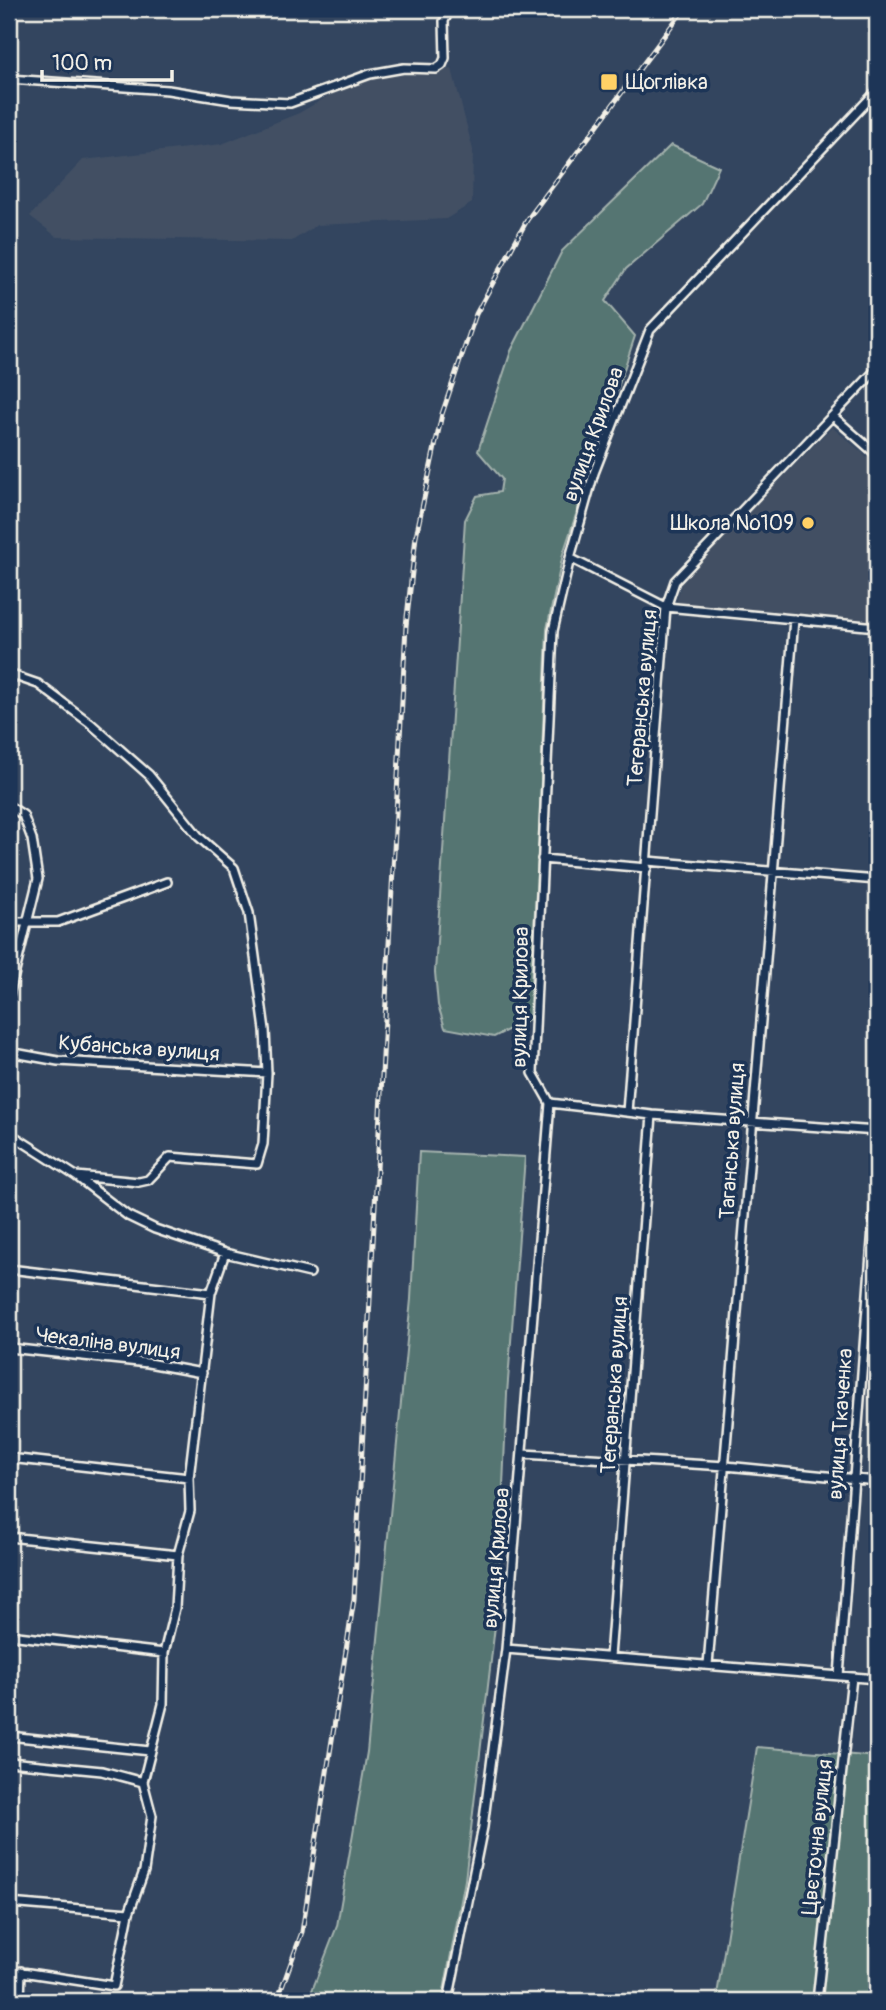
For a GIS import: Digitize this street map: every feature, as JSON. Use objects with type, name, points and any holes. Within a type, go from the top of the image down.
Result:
[{"type":"street","points":[[9,79],[167,90],[231,100],[290,103],[370,74],[404,68],[436,69],[442,65],[445,58],[444,21],[450,9]]},
{"type":"street","name":"вулиця Крилова","points":[[448,2001],[483,1827],[506,1649],[550,1103],[533,1073],[553,631],[594,473],[650,330],[877,91]]},
{"type":"street","name":"Тегеранська вулиця","points":[[627,1112],[666,607],[675,581],[877,369]]},
{"type":"street","points":[[834,417],[877,454]]},
{"type":"street","points":[[570,558],[666,607],[877,627]]},
{"type":"street","points":[[9,565],[9,598]]},
{"type":"street","name":"Таганська вулиця","points":[[708,1665],[726,1466],[771,873],[794,619]]},
{"type":"street","points":[[9,674],[38,684],[90,723],[149,775],[199,837],[234,868],[250,913],[265,1030],[267,1073],[263,1144],[257,1164],[170,1157],[148,1180],[139,1182],[76,1176]]},
{"type":"street","points":[[9,806],[23,815],[32,839],[38,879],[9,996]]},
{"type":"street","points":[[542,859],[877,880]]},
{"type":"street","points":[[9,922],[58,922],[167,882]]},
{"type":"street","name":"Кубанська вулиця","points":[[9,1052],[58,1060],[267,1073]]},
{"type":"street","points":[[550,1103],[652,1115],[877,1130]]},
{"type":"street","name":"Тегеранська вулиця","points":[[610,1657],[652,1115]]},
{"type":"street","points":[[9,1133],[76,1176],[128,1216],[155,1229],[225,1252],[310,1273]]},
{"type":"street","name":"вулиця Ткаченка","points":[[839,1676],[877,1175]]},
{"type":"street","points":[[9,1970],[114,1986],[129,1913],[144,1871],[152,1816],[143,1782],[163,1704],[164,1653],[175,1608],[178,1555],[190,1511],[189,1478],[211,1293],[225,1252]]},
{"type":"street","points":[[9,1269],[211,1293]]},
{"type":"street","name":"Чекаліна вулиця","points":[[9,1348],[148,1363],[202,1373]]},
{"type":"street","points":[[523,1454],[726,1466],[877,1481]]},
{"type":"street","points":[[9,1458],[189,1478]]},
{"type":"street","points":[[9,1537],[178,1555]]},
{"type":"street","points":[[9,1635],[164,1653]]},
{"type":"street","points":[[506,1649],[877,1679]]},
{"type":"street","name":"Цвєточна вулиця","points":[[817,2001],[852,1677]]},
{"type":"street","points":[[9,1737],[150,1751]]},
{"type":"street","points":[[9,1762],[102,1771],[143,1782]]},
{"type":"street","points":[[9,1903],[129,1913]]},
{"type":"street","points":[[20,2001],[21,1971]]},
{"type":"shaded area","points":[[452,69],[473,150],[472,203],[446,219],[317,225],[292,241],[57,237],[30,216],[83,160],[222,144],[299,113],[356,80]]},
{"type":"shaded area","name":"Школа №109","points":[[832,427],[877,465],[877,621],[676,603],[682,580]]},
{"type":"green space","points":[[671,145],[719,167],[702,204],[626,269],[605,301],[635,336],[563,554],[547,629],[529,1019],[494,1037],[445,1028],[438,1005],[435,972],[465,520],[477,496],[500,492],[502,479],[478,451],[511,351],[562,251]]},
{"type":"green space","points":[[419,1152],[525,1157],[507,1394],[498,1601],[465,1880],[442,2001],[308,2001],[337,1926],[367,1752],[411,1299]]},
{"type":"green space","points":[[757,1747],[877,1757],[877,2001],[716,2001]]},
{"type":"railway","points":[[277,2001],[302,1932],[354,1599],[406,626],[416,536],[442,414],[476,314],[527,220],[684,9]]},
{"type":"place","name":"Щоглівка","points":[[609,82]]},
{"type":"place","name":"Школа №109","points":[[808,523]]}]
